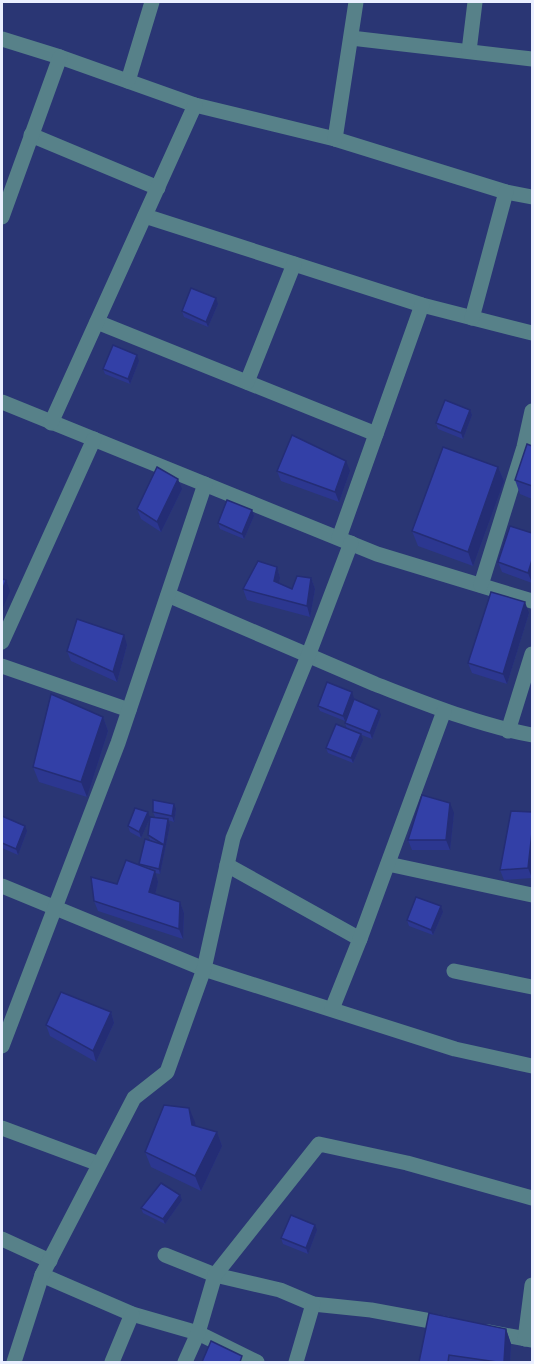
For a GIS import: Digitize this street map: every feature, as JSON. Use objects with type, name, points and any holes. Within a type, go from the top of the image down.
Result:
[{"type":"street","points":[[128,81],[152,2]]},
{"type":"street","points":[[335,139],[351,38],[353,2]]},
{"type":"street","points":[[469,51],[475,2]]},
{"type":"street","points":[[351,38],[532,59]]},
{"type":"street","points":[[2,39],[195,105],[335,139],[506,192],[532,196]]},
{"type":"street","points":[[2,217],[60,57]]},
{"type":"street","points":[[51,423],[195,105]]},
{"type":"street","points":[[32,135],[158,188]]},
{"type":"street","points":[[472,318],[506,192]]},
{"type":"street","points":[[145,216],[422,305],[532,333]]},
{"type":"street","points":[[247,382],[294,264]]},
{"type":"street","points":[[14,1362],[42,1275],[99,1164],[134,1098],[167,1072],[204,969],[233,838],[308,656],[376,434],[422,305]]},
{"type":"street","points":[[97,322],[376,434]]},
{"type":"street","points":[[2,402],[377,554],[532,601]]},
{"type":"street","points":[[482,585],[524,447],[532,411]]},
{"type":"street","points":[[2,642],[94,439]]},
{"type":"street","points":[[2,1046],[129,710],[205,484]]},
{"type":"street","points":[[168,595],[308,656],[444,711],[508,731],[532,735]]},
{"type":"street","points":[[508,731],[532,654]]},
{"type":"street","points":[[2,666],[129,710]]},
{"type":"street","points":[[332,1009],[444,711]]},
{"type":"street","points":[[388,864],[532,895]]},
{"type":"street","points":[[227,865],[360,939]]},
{"type":"street","points":[[2,886],[204,969],[455,1048],[532,1066]]},
{"type":"street","points":[[454,971],[532,987]]},
{"type":"street","points":[[2,1128],[99,1164]]},
{"type":"street","points":[[185,1362],[198,1333],[215,1275],[319,1144],[407,1163],[532,1198]]},
{"type":"street","points":[[2,1239],[50,1261]]},
{"type":"street","points":[[165,1255],[215,1275],[280,1290],[313,1304],[371,1310],[529,1339],[532,1285]]},
{"type":"street","points":[[42,1275],[132,1314],[198,1333],[257,1362]]},
{"type":"street","points":[[296,1362],[313,1304]]},
{"type":"street","points":[[112,1362],[132,1314]]},
{"type":"building","points":[[191,288],[216,298],[206,322],[182,311]]},
{"type":"building","points":[[113,345],[137,355],[128,379],[103,369]]},
{"type":"building","points":[[445,400],[470,410],[461,433],[436,423]]},
{"type":"building","points":[[292,435],[346,461],[335,492],[277,471]]},
{"type":"building","points":[[527,444],[532,446],[532,486],[515,480]]},
{"type":"building","points":[[443,447],[498,467],[468,552],[412,531]]},
{"type":"building","points":[[157,467],[178,479],[157,522],[137,509]]},
{"type":"building","points":[[227,500],[252,510],[242,534],[218,523]]},
{"type":"building","points":[[510,526],[532,533],[532,560],[528,573],[498,562]]},
{"type":"building","points":[[258,561],[277,567],[274,581],[292,589],[297,576],[311,578],[307,606],[243,589]]},
{"type":"building","points":[[2,579],[6,580],[2,591]]},
{"type":"building","points":[[491,592],[525,602],[503,674],[468,663]]},
{"type":"building","points":[[77,619],[124,635],[113,672],[67,651]]},
{"type":"building","points":[[327,682],[352,692],[343,716],[318,706]]},
{"type":"building","points":[[51,694],[103,717],[81,782],[33,767]]},
{"type":"building","points":[[354,699],[379,710],[370,733],[345,723]]},
{"type":"building","points":[[336,724],[361,734],[351,758],[326,748]]},
{"type":"building","points":[[422,795],[450,803],[446,840],[408,840]]},
{"type":"building","points":[[153,800],[174,804],[172,816],[153,812]]},
{"type":"building","points":[[135,808],[148,812],[139,832],[128,826]]},
{"type":"building","points":[[511,811],[532,812],[528,868],[500,870]]},
{"type":"building","points":[[2,816],[25,826],[16,849],[2,843]]},
{"type":"building","points":[[150,817],[168,819],[164,845],[148,835]]},
{"type":"building","points":[[145,839],[164,845],[159,869],[139,864]]},
{"type":"building","points":[[126,860],[155,871],[149,892],[180,902],[179,929],[94,901],[91,877],[117,884]]},
{"type":"building","points":[[416,897],[441,906],[431,930],[407,920]]},
{"type":"building","points":[[61,992],[111,1012],[93,1051],[46,1025]]},
{"type":"building","points":[[164,1105],[189,1108],[192,1125],[217,1132],[195,1176],[145,1152]]},
{"type":"building","points":[[161,1183],[180,1195],[163,1219],[141,1208]]},
{"type":"building","points":[[291,1215],[315,1225],[306,1248],[281,1238]]},
{"type":"building","points":[[429,1313],[506,1329],[504,1362],[449,1355],[448,1362],[419,1362]]},
{"type":"building","points":[[211,1341],[242,1356],[240,1362],[202,1362]]}]
